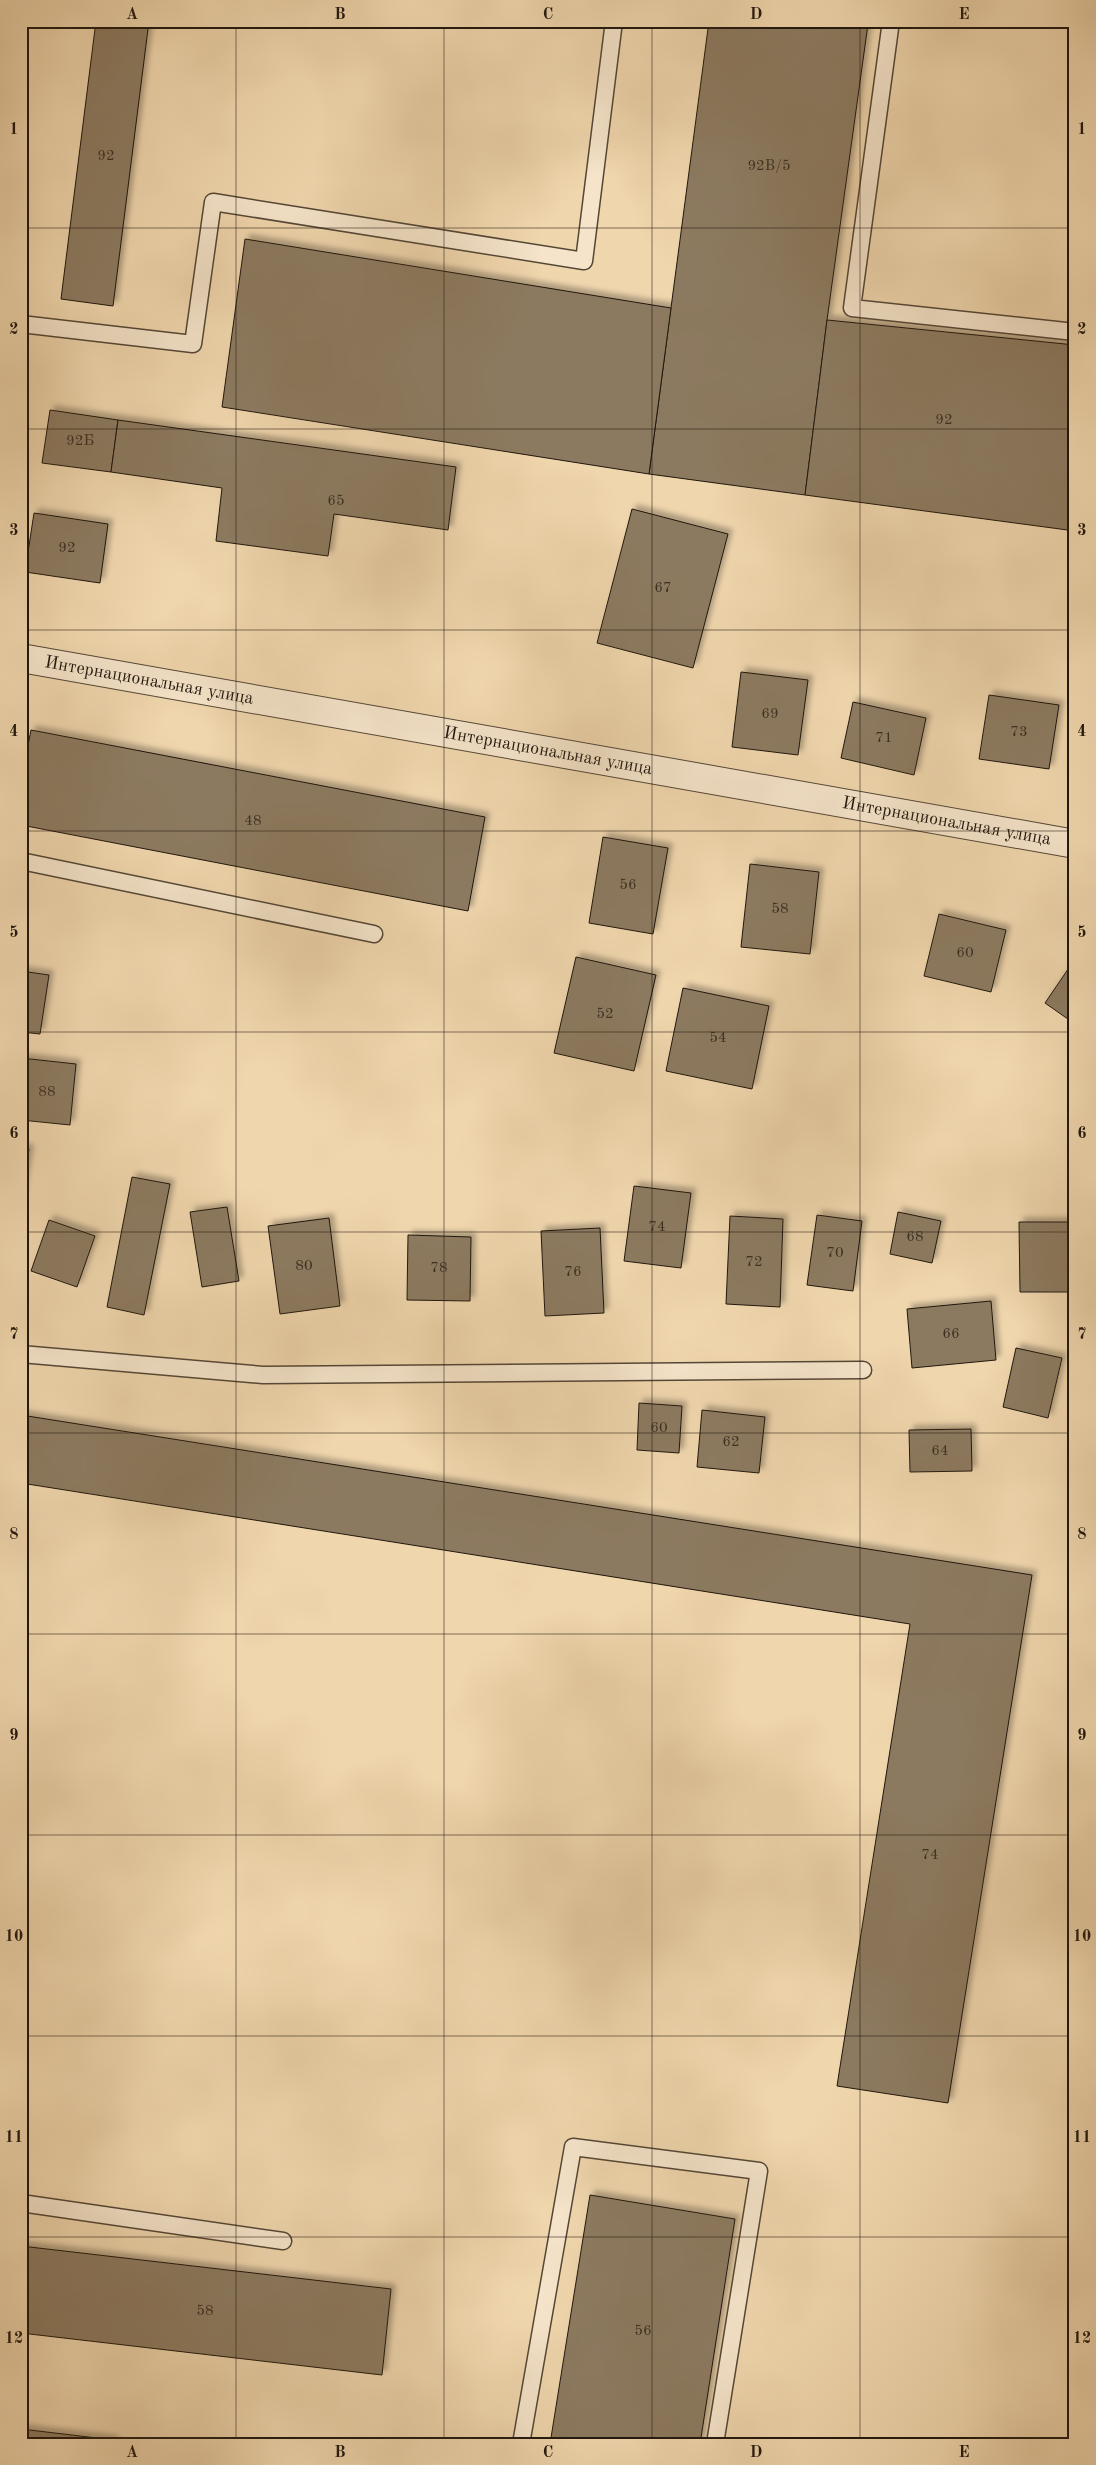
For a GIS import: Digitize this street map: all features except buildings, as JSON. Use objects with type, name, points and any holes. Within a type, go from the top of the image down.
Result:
[{"type":"street","name":"Интернациональная улица","points":[[21,658],[1075,844]]},
{"type":"lane","points":[[21,324],[193,344],[213,202],[584,261],[614,21]]},
{"type":"lane","points":[[890,21],[852,308],[1075,332]]},
{"type":"lane","points":[[21,861],[374,934]]},
{"type":"lane","points":[[21,1354],[264,1375],[863,1370]]},
{"type":"lane","points":[[521,2444],[573,2147],[759,2172],[715,2444]]},
{"type":"lane","points":[[21,2203],[283,2241]]}]
